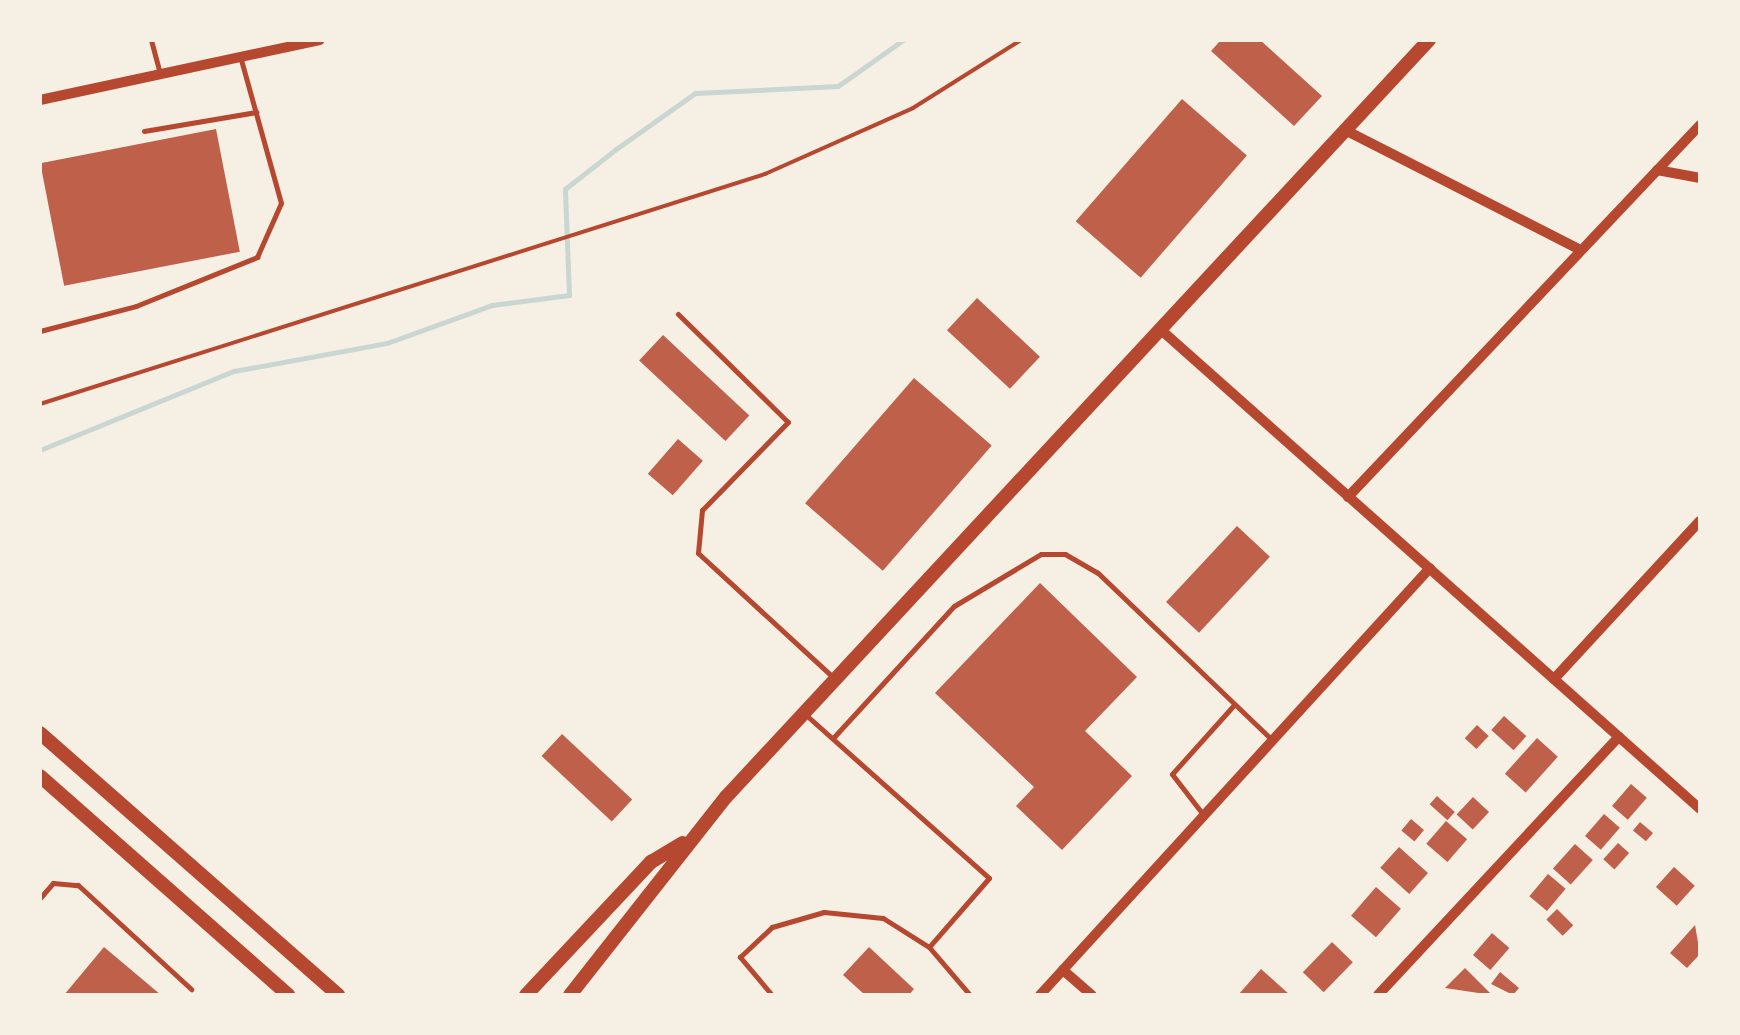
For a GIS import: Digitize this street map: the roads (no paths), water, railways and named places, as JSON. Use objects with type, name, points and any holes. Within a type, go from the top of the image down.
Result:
[{"type":"main road","points":[[570,995],[653,899],[688,840],[1429,40]]},
{"type":"main road","points":[[40,733],[338,995]]},
{"type":"main road","points":[[40,776],[288,995]]},
{"type":"main road","points":[[526,995],[651,862],[688,840]]},
{"type":"street","points":[[40,100],[320,40]]},
{"type":"street","points":[[1348,497],[1577,248],[1700,124]]},
{"type":"street","points":[[1346,130],[1577,248]]},
{"type":"street","points":[[1657,170],[1700,178]]},
{"type":"street","points":[[1160,329],[1700,810]]},
{"type":"street","points":[[1554,679],[1700,521]]},
{"type":"street","points":[[1040,995],[1430,568]]},
{"type":"street","points":[[1378,995],[1619,737]]},
{"type":"street","points":[[1064,970],[1092,995]]},
{"type":"lane","points":[[151,40],[160,74]]},
{"type":"lane","points":[[40,331],[136,306],[257,256],[282,203],[240,57]]},
{"type":"lane","points":[[144,131],[256,112]]},
{"type":"lane","points":[[678,314],[788,422],[702,510],[698,552],[835,679]]},
{"type":"lane","points":[[833,738],[954,606],[1041,554],[1064,554],[1098,573],[1273,740]]},
{"type":"lane","points":[[1204,816],[1172,774],[1234,705]]},
{"type":"lane","points":[[804,713],[989,878],[929,946]]},
{"type":"lane","points":[[40,898],[53,883],[78,886],[100,915],[191,989]]},
{"type":"lane","points":[[772,995],[740,957],[772,927],[824,912],[882,918],[929,946],[970,995]]},
{"type":"waterway","points":[[40,450],[234,371],[387,343],[492,305],[569,295],[565,189],[616,149],[695,93],[838,86],[903,40]]}]
